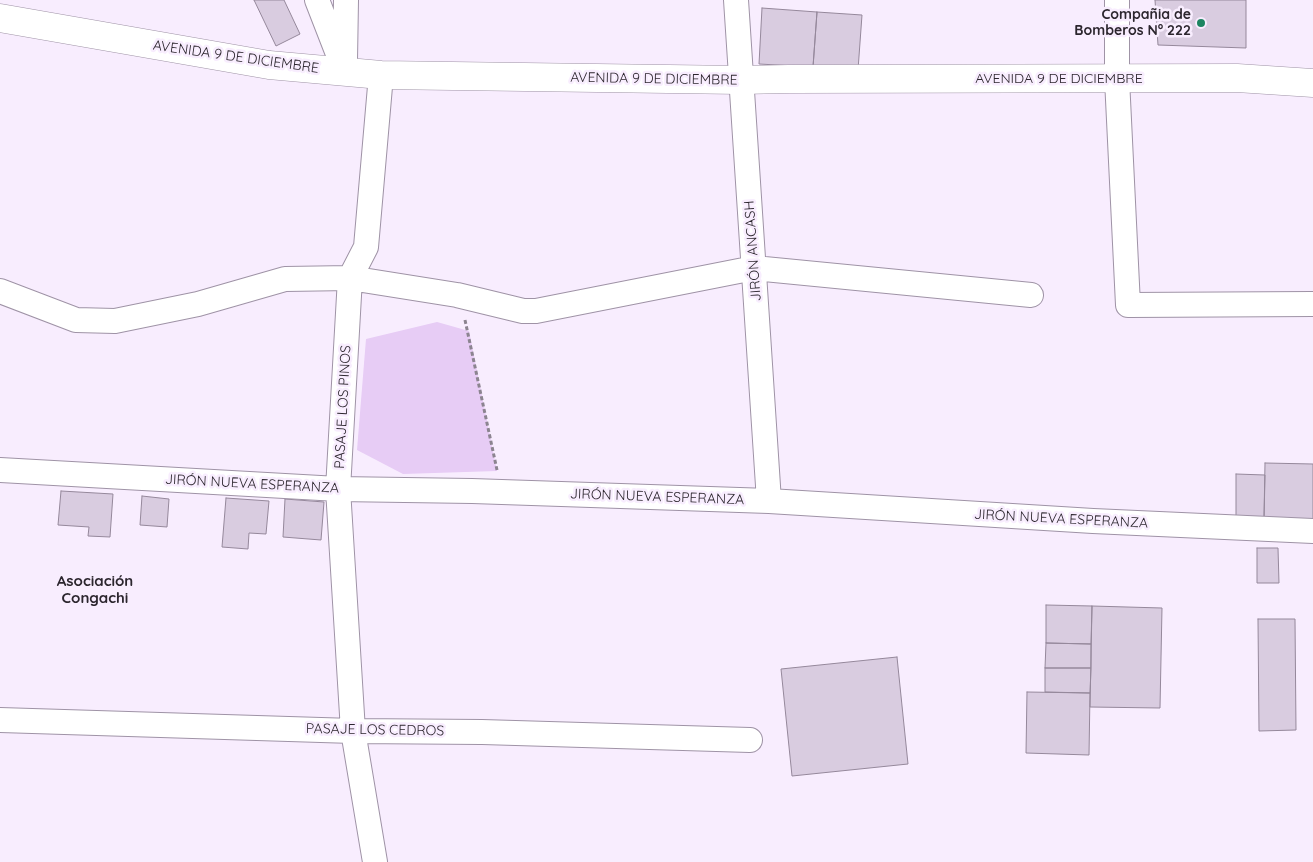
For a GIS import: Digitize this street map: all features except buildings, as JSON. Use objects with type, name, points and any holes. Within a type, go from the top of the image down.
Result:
[{"type":"main road","name":"AVENIDA 9 DE DICIEMBRE","points":[[0,18],[268,65],[381,75],[740,80],[1238,78],[1313,83]]},
{"type":"street","points":[[317,0],[345,72]]},
{"type":"street","points":[[345,72],[346,0]]},
{"type":"street","name":"JIRÓN ANCASH","points":[[736,0],[769,501]]},
{"type":"street","points":[[1117,0],[1117,79],[1128,305],[1313,304]]},
{"type":"street","name":"PASAJE LOS PINOS","points":[[375,862],[354,731],[338,489],[350,278],[366,247],[381,75]]},
{"type":"street","points":[[0,291],[76,320],[115,321],[198,304],[285,279],[350,278],[457,295],[523,311],[536,311],[754,268],[1031,295]]},
{"type":"street","name":"JIRÓN NUEVA ESPERANZA","points":[[0,470],[338,489],[504,492],[769,501],[1093,521],[1313,531]]},
{"type":"street","name":"PASAJE LOS CEDROS","points":[[0,720],[354,731],[482,732],[750,740]]},
{"type":"path","points":[[457,295],[469,331],[497,471],[504,492]]},
{"type":"shaded area","points":[[437,322],[469,331],[497,471],[403,474],[357,450],[366,339]]},
{"type":"place","name":"Compañia de Bomberos N° 222","points":[[1201,23]]},
{"type":"district","name":"Asociación Congachi","points":[[95,590]]}]
